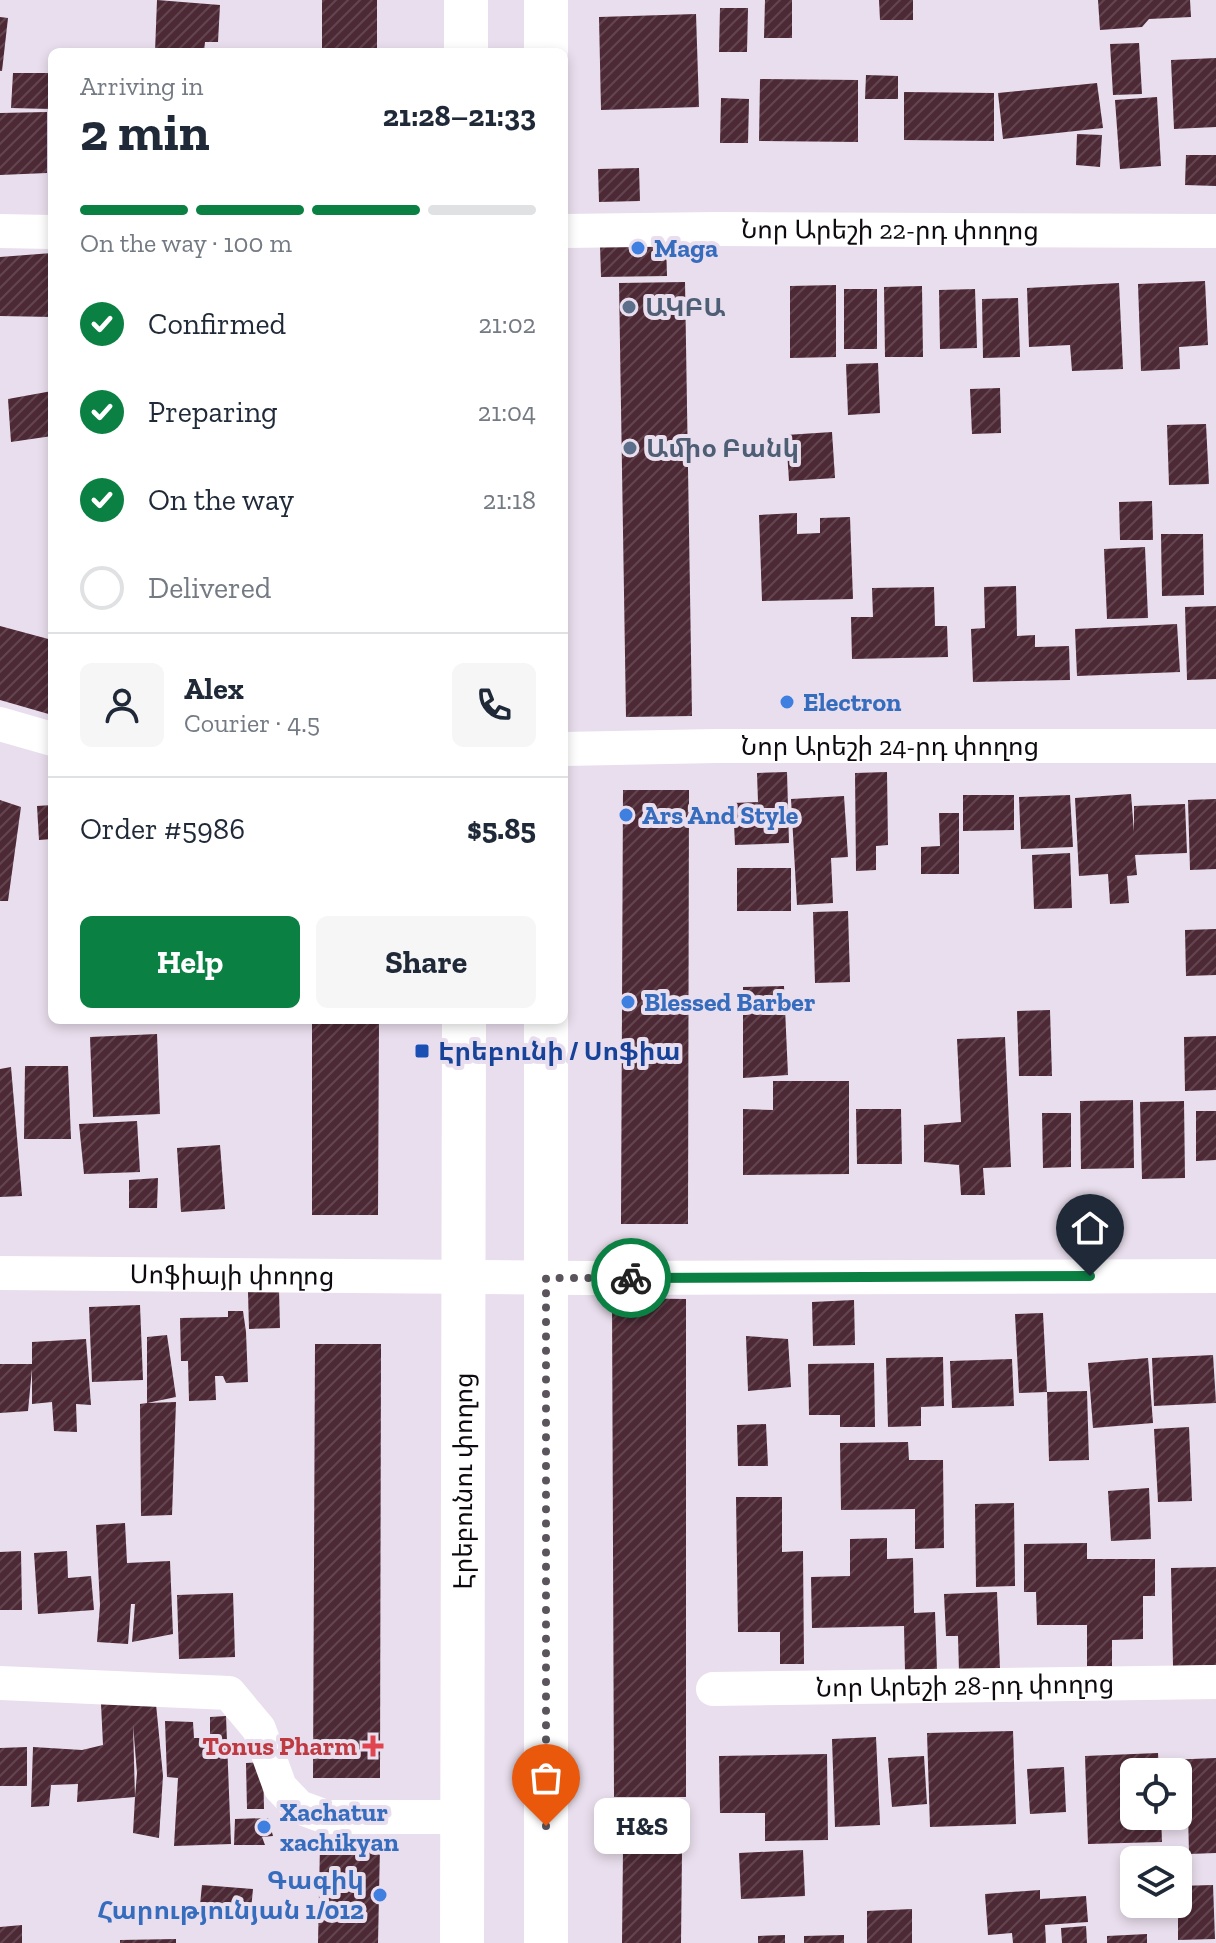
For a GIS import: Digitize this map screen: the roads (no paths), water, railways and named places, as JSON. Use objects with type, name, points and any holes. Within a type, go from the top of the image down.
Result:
[{"type":"main road","points":[[466,0],[466,48]]},
{"type":"main road","points":[[546,0],[546,48]]},
{"type":"main road","name":"Էրեբունու փողոց","points":[[462,1943],[464,1024]]},
{"type":"main road","points":[[546,1024],[546,1943]]},
{"type":"street","points":[[0,231],[48,232]]},
{"type":"street","name":"Նոր Արեշի 22-րդ փողոց","points":[[568,231],[1216,231]]},
{"type":"street","points":[[0,724],[48,738]]},
{"type":"street","name":"Նոր Արեշի 24-րդ փողոց","points":[[568,749],[1216,746]]},
{"type":"street","name":"Սոֆիայի փողոց","points":[[0,1273],[546,1278]]},
{"type":"street","points":[[546,1278],[1216,1276]]},
{"type":"street","name":"Նոր Արեշի 28-րդ փողոց","points":[[713,1689],[1216,1682]]},
{"type":"street","points":[[0,1683],[229,1693],[259,1729],[280,1787],[299,1807],[326,1817],[462,1817]]},
{"type":"place","name":"Maga","points":[[638,248]]},
{"type":"place","name":"ԱԿԲԱ","points":[[629,307]]},
{"type":"place","name":"Ամիօ Բանկ","points":[[630,448]]},
{"type":"place","name":"Electron","points":[[787,702]]},
{"type":"place","name":"Ars And Style","points":[[626,815]]},
{"type":"place","name":"Blessed Barber","points":[[628,1002]]},
{"type":"place","name":"Էրեբունի / Սոֆիա","points":[[422,1051]]},
{"type":"place","name":"Tonus Pharm","points":[[373,1746]]},
{"type":"place","name":"H&S","points":[[546,1826]]},
{"type":"place","name":"Xachatur xachikyan","points":[[264,1827]]},
{"type":"place","name":"Գագիկ Հարությունյան 1/012","points":[[380,1895]]}]
